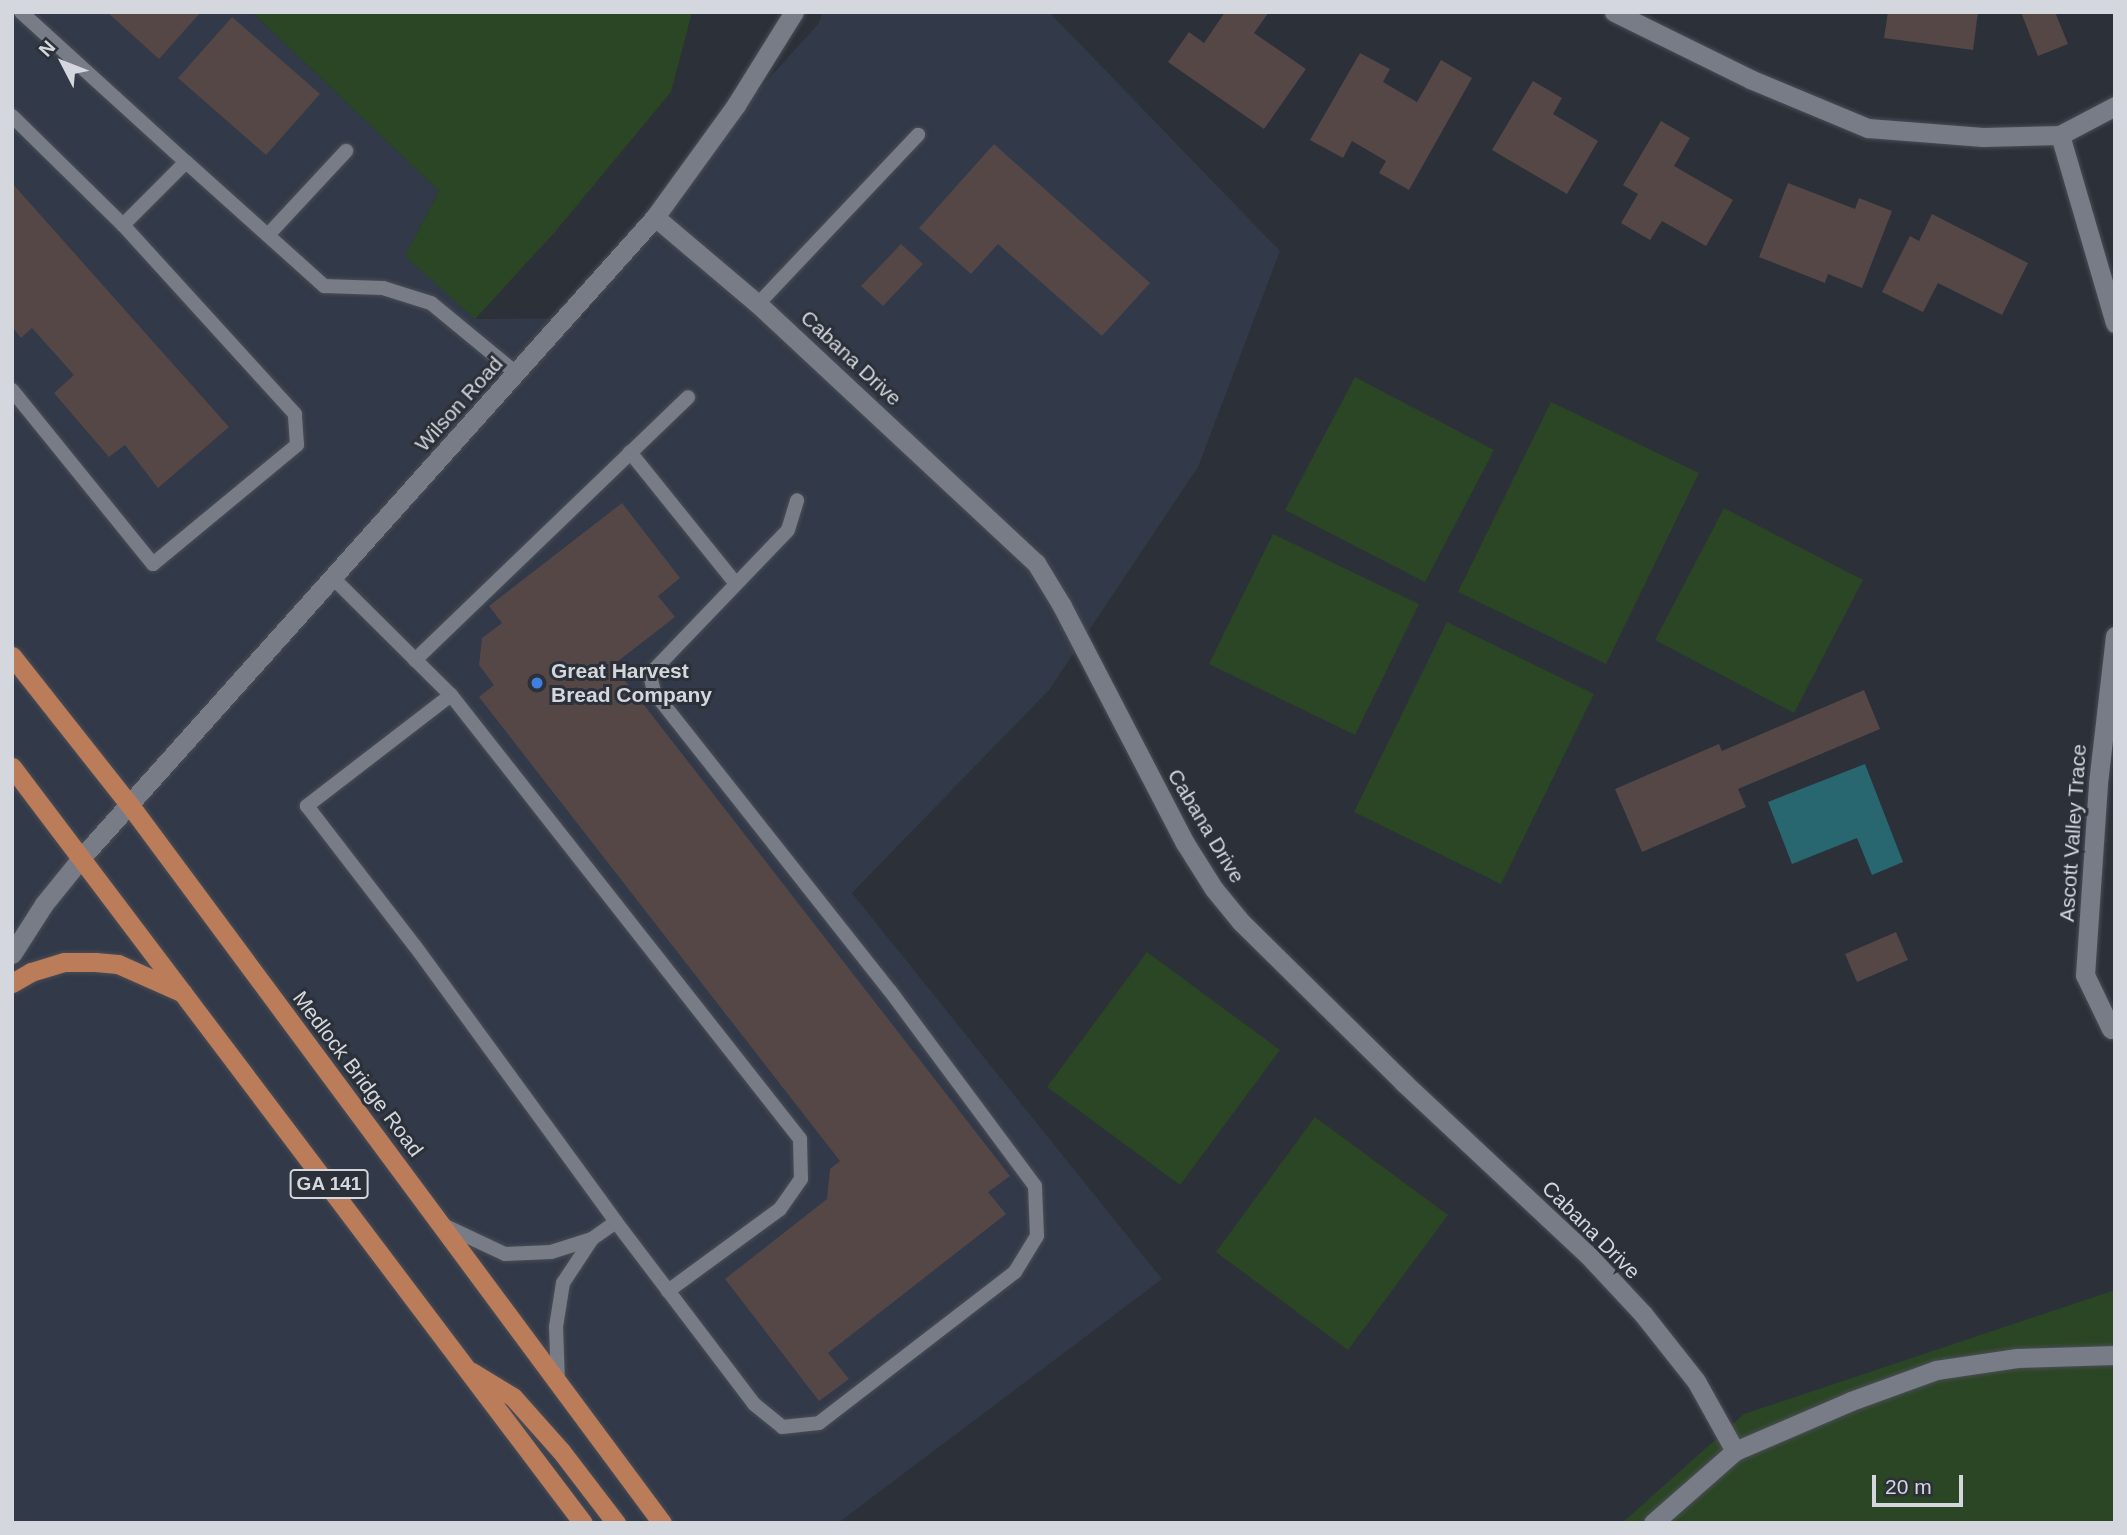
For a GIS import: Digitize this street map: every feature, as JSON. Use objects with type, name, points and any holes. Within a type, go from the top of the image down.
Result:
[{"type":"highway","name":"Medlock Bridge Road","points":[[12,656],[130,804],[662,1523]]},
{"type":"highway","name":"GA 141","points":[[12,767],[583,1523]]},
{"type":"highway","points":[[12,983],[31,972],[64,962],[95,962],[118,964],[186,994]]},
{"type":"highway","points":[[468,1370],[493,1382],[513,1397],[561,1451],[616,1523]]},
{"type":"street","name":"Wilson Road","points":[[12,954],[44,904],[82,857],[655,217],[736,105],[794,12]]},
{"type":"street","points":[[1614,12],[1750,79],[1868,128],[1983,137],[2060,135],[2115,106]]},
{"type":"street","points":[[2060,135],[2115,323]]},
{"type":"street","name":"Cabana Drive","points":[[655,217],[758,304],[1037,563],[1185,843],[1213,889],[1241,922],[1403,1082],[1597,1265],[1643,1314],[1696,1381],[1735,1451]]},
{"type":"street","name":"Ascott Valley Trace","points":[[2111,1030],[2085,975],[2098,783],[2115,636]]},
{"type":"street","points":[[1653,1523],[1735,1451],[1851,1401],[1936,1370],[2017,1358],[2115,1355]]},
{"type":"lane","points":[[22,12],[324,286],[383,288],[431,303],[517,374]]},
{"type":"lane","points":[[12,116],[123,225],[295,414],[297,445],[153,564],[12,390]]},
{"type":"lane","points":[[758,304],[918,135]]},
{"type":"lane","points":[[268,235],[346,151]]},
{"type":"lane","points":[[123,225],[186,162]]},
{"type":"lane","points":[[415,660],[688,397]]},
{"type":"lane","points":[[630,452],[736,584]]},
{"type":"lane","points":[[451,695],[307,806],[415,946],[616,1222],[754,1404],[782,1427],[819,1423],[1015,1272],[1037,1236],[1035,1186],[890,991],[654,692],[650,674],[788,530],[797,500]]},
{"type":"lane","points":[[333,578],[451,695],[800,1139],[801,1179],[780,1209],[668,1291]]},
{"type":"lane","points":[[440,1224],[505,1254],[551,1252],[592,1239],[616,1222]]},
{"type":"lane","points":[[558,1383],[556,1327],[563,1283],[592,1239]]},
{"type":"shaded area","points":[[12,12],[252,12],[439,191],[405,256],[476,319],[585,318],[673,185],[818,24],[823,12],[1049,12],[1280,251],[1198,467],[1049,690],[852,893],[1162,1279],[838,1523],[12,1523]]},
{"type":"green space","points":[[252,12],[692,12],[671,92],[554,233],[475,319],[405,256],[439,191]]},
{"type":"green space","points":[[1355,377],[1494,450],[1425,582],[1285,510]]},
{"type":"green space","points":[[1551,402],[1699,473],[1606,664],[1458,592]]},
{"type":"green space","points":[[1724,508],[1863,580],[1794,713],[1655,640]]},
{"type":"green space","points":[[1273,534],[1419,604],[1355,735],[1209,664]]},
{"type":"green space","points":[[1447,622],[1594,694],[1501,884],[1354,812]]},
{"type":"green space","points":[[1147,952],[1280,1050],[1180,1185],[1047,1087]]},
{"type":"green space","points":[[1315,1117],[1448,1215],[1348,1350],[1216,1252]]},
{"type":"green space","points":[[2115,1290],[2115,1523],[1622,1523],[1744,1414]]},
{"type":"water","points":[[1865,764],[1903,862],[1872,875],[1857,838],[1792,864],[1768,802]]},
{"type":"building","points":[[107,12],[201,12],[159,59]]},
{"type":"building","points":[[1225,12],[1269,12],[1254,33],[1306,69],[1264,129],[1168,62],[1189,32],[1204,43]]},
{"type":"building","points":[[1888,12],[1978,12],[1973,50],[1884,38]]},
{"type":"building","points":[[2021,12],[2055,12],[2068,44],[2038,56]]},
{"type":"building","points":[[232,17],[320,94],[266,155],[178,78]]},
{"type":"building","points":[[1360,53],[1390,69],[1383,82],[1417,102],[1441,60],[1472,78],[1409,190],[1379,173],[1386,161],[1352,141],[1343,158],[1310,140]]},
{"type":"building","points":[[1533,81],[1562,98],[1553,114],[1598,141],[1567,194],[1492,150]]},
{"type":"building","points":[[1661,121],[1690,138],[1674,166],[1733,200],[1706,246],[1662,221],[1650,240],[1621,223],[1638,194],[1623,185]]},
{"type":"building","points":[[994,144],[1150,283],[1102,336],[998,244],[971,274],[919,228]]},
{"type":"building","points":[[12,183],[229,427],[158,488],[125,445],[109,457],[54,393],[74,375],[32,328],[21,338],[12,327]]},
{"type":"building","points":[[1788,183],[1855,209],[1859,198],[1892,211],[1862,288],[1828,274],[1825,283],[1759,257]]},
{"type":"building","points":[[1932,214],[2028,263],[2002,315],[1938,283],[1923,312],[1882,292],[1910,236],[1919,241]]},
{"type":"building","points":[[901,244],[923,264],[883,306],[861,286]]},
{"type":"building","points":[[622,503],[680,578],[658,596],[675,617],[613,665],[1010,1176],[988,1192],[1006,1214],[828,1353],[849,1379],[819,1401],[725,1279],[827,1199],[830,1169],[840,1161],[479,697],[494,685],[479,665],[482,638],[502,623],[489,606]]},
{"type":"building","points":[[1864,690],[1880,729],[1738,789],[1746,807],[1642,852],[1615,789],[1719,744],[1722,751]]},
{"type":"building","points":[[1896,932],[1908,960],[1857,982],[1845,954]]},
{"type":"place","name":"Great Harvest Bread Company","points":[[537,683]]}]
